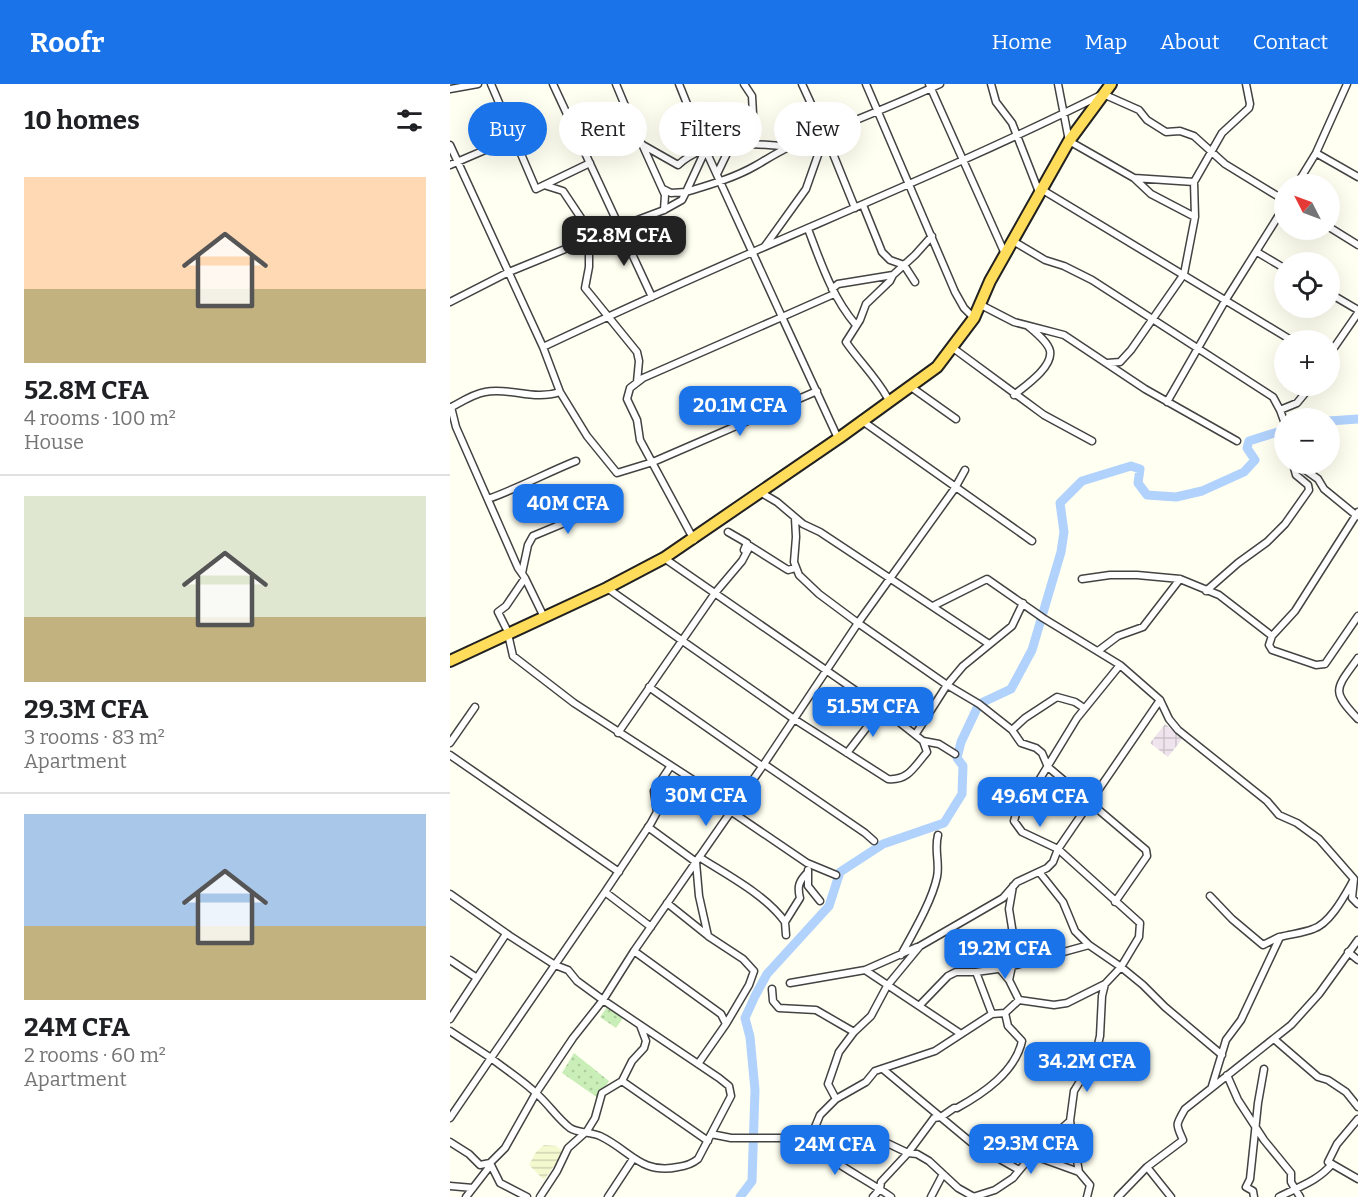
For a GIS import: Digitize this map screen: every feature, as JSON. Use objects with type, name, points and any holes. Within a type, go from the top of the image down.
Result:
[{"type":"highway","points":[[450,661],[542,613],[664,558],[836,434],[911,387],[937,367],[981,305],[990,281],[1069,141],[1111,84]]},
{"type":"highway","points":[[971,316],[977,296],[990,281]]},
{"type":"highway","points":[[727,513],[860,420],[951,348]]},
{"type":"highway","points":[[450,654],[607,588],[692,538]]},
{"type":"street","points":[[450,88],[478,84]]},
{"type":"street","points":[[491,84],[498,102]]},
{"type":"street","points":[[553,84],[652,297]]},
{"type":"street","points":[[616,84],[624,102]]},
{"type":"street","points":[[679,84],[686,102]]},
{"type":"street","points":[[744,84],[752,96],[752,102]]},
{"type":"street","points":[[802,84],[810,102]]},
{"type":"street","points":[[866,84],[955,292],[971,316]]},
{"type":"street","points":[[861,118],[930,86],[940,84]]},
{"type":"street","points":[[991,84],[996,102],[1012,123],[1040,190],[1184,274],[1274,330]]},
{"type":"street","points":[[1058,84],[1069,141],[1134,178],[1151,194],[1195,217]]},
{"type":"street","points":[[1107,363],[1120,362],[1131,350],[1184,274],[1195,217],[1194,182],[1222,133],[1249,108],[1246,84]]},
{"type":"street","points":[[1303,174],[1316,153],[1347,84]]},
{"type":"street","points":[[930,86],[1005,254]]},
{"type":"street","points":[[543,348],[765,246],[910,185],[1103,94],[1139,110],[1147,120],[1166,132],[1180,131],[1194,136],[1225,164],[1274,194]]},
{"type":"street","points":[[450,145],[543,348],[560,392],[587,436],[617,473],[653,462],[817,391]]},
{"type":"street","points":[[1316,153],[1358,177]]},
{"type":"street","points":[[663,189],[671,193],[686,192],[721,181],[774,155]]},
{"type":"street","points":[[450,165],[471,156]]},
{"type":"street","points":[[521,156],[536,189],[590,163]]},
{"type":"street","points":[[647,156],[665,195],[664,210]]},
{"type":"street","points":[[662,156],[678,165],[692,156]]},
{"type":"street","points":[[450,302],[509,272],[619,226],[664,210],[682,200],[704,156]]},
{"type":"street","points":[[708,156],[836,434]]},
{"type":"street","points":[[717,174],[726,156]]},
{"type":"street","points":[[765,246],[806,189],[817,156]]},
{"type":"street","points":[[834,156],[855,208]]},
{"type":"street","points":[[1134,178],[1194,182]]},
{"type":"street","points":[[544,185],[563,191],[581,218],[589,267],[585,288],[637,352],[639,361],[637,382]]},
{"type":"street","points":[[863,205],[882,252],[890,260],[904,265],[915,282]]},
{"type":"street","points":[[1167,402],[1225,301],[1274,224]]},
{"type":"street","points":[[808,229],[833,291],[856,325]]},
{"type":"street","points":[[1340,235],[1358,245]]},
{"type":"street","points":[[887,397],[876,376],[867,370],[846,342],[866,304],[932,236]]},
{"type":"street","points":[[1344,237],[1358,237]]},
{"type":"street","points":[[1013,241],[1045,260],[1064,266],[1092,280],[1273,397],[1279,408]]},
{"type":"street","points":[[1257,252],[1274,262]]},
{"type":"street","points":[[692,538],[640,440],[637,420],[627,399],[630,388],[637,382],[782,317],[833,291],[838,284],[893,275]]},
{"type":"street","points":[[1340,300],[1358,312],[1340,339]]},
{"type":"street","points":[[981,305],[1014,322],[1064,335],[1167,402],[1237,441]]},
{"type":"street","points":[[1014,395],[1050,360],[1047,345],[1028,325]]},
{"type":"street","points":[[951,348],[1044,415],[1092,441]]},
{"type":"street","points":[[911,387],[956,419]]},
{"type":"street","points":[[542,613],[488,500],[456,427],[451,408],[484,392],[548,396],[560,392]]},
{"type":"street","points":[[1285,408],[1297,403],[1303,396]]},
{"type":"street","points":[[860,420],[1032,541]]},
{"type":"street","points":[[488,500],[521,488],[547,472],[576,461]]},
{"type":"street","points":[[466,1197],[505,1148],[536,1093],[573,1038],[603,1000],[858,623],[956,488],[965,470]]},
{"type":"street","points":[[1206,591],[1238,562],[1267,542],[1285,524],[1309,490],[1308,485],[1296,474]]},
{"type":"street","points":[[1311,474],[1318,479],[1324,489],[1357,515],[1295,611],[1272,636],[1269,645],[1272,650],[1316,665],[1325,664],[1358,616]]},
{"type":"street","points":[[760,492],[777,502],[803,524],[820,532],[892,578],[989,644]]},
{"type":"street","points":[[617,501],[533,536],[528,545],[524,576],[506,606],[498,612],[507,631],[513,656],[574,704],[733,809],[807,863],[836,875]]},
{"type":"street","points":[[795,518],[795,568],[799,575],[819,594],[946,685],[966,694],[1011,730],[1021,743],[1036,748],[1042,753],[1048,767],[1148,852],[1115,902]]},
{"type":"street","points":[[728,532],[747,543],[730,575]]},
{"type":"street","points":[[618,733],[715,593],[742,561],[750,546],[788,570],[795,568]]},
{"type":"street","points":[[664,558],[885,711],[923,741],[939,744],[955,754]]},
{"type":"street","points":[[1082,579],[1110,575],[1137,575],[1179,579],[1219,595],[1272,636]]},
{"type":"street","points":[[933,606],[987,579],[1043,618],[1120,665],[1160,700],[1169,719],[1178,730],[1260,795],[1279,815],[1297,823],[1318,838],[1354,879],[1352,898],[1358,904]]},
{"type":"street","points":[[1098,651],[1118,636],[1143,627],[1179,579]]},
{"type":"street","points":[[607,588],[794,719],[888,778],[897,780],[904,778],[927,752],[923,741]]},
{"type":"street","points":[[917,732],[946,685],[963,666],[1012,626],[1023,603]]},
{"type":"street","points":[[1358,658],[1340,683],[1338,692],[1358,719]]},
{"type":"street","points":[[1019,1000],[1054,1005],[1067,1003],[1106,984],[1121,967],[1139,937],[1140,923],[1058,849],[1022,832],[1014,821],[1018,807],[1027,800],[1084,708],[1120,665]]},
{"type":"street","points":[[649,687],[874,841]]},
{"type":"street","points":[[1011,730],[1057,697],[1075,702],[1084,708]]},
{"type":"street","points":[[790,982],[865,970],[901,955],[1003,898],[1014,884],[1040,873],[1053,862],[1058,849],[1160,700]]},
{"type":"street","points":[[450,743],[475,707]]},
{"type":"street","points":[[847,753],[874,718],[885,711]]},
{"type":"street","points":[[450,755],[619,872]]},
{"type":"street","points":[[450,1118],[648,827],[657,812],[654,791],[670,767]]},
{"type":"street","points":[[648,827],[764,900],[785,922],[786,935]]},
{"type":"street","points":[[901,955],[923,914],[937,876],[935,846],[938,835]]},
{"type":"street","points":[[698,860],[699,896],[708,936]]},
{"type":"street","points":[[807,863],[808,886],[820,901]]},
{"type":"street","points":[[785,922],[800,898],[797,887],[808,872]]},
{"type":"street","points":[[1040,873],[1063,902],[1075,931],[1089,945],[1143,985],[1222,1056]]},
{"type":"street","points":[[1210,896],[1232,919],[1263,945],[1280,937],[1322,925],[1340,904],[1354,879]]},
{"type":"street","points":[[1009,980],[1012,966],[1012,934],[1009,909],[1014,884]]},
{"type":"street","points":[[605,892],[651,927]]},
{"type":"street","points":[[450,894],[506,934],[555,965],[568,970],[577,981],[603,1000],[729,1086],[731,1096],[698,1159],[693,1163],[658,1170],[633,1159],[618,1146],[587,1131],[572,1129],[536,1093],[491,1058],[450,1031]]},
{"type":"street","points":[[668,903],[708,936],[743,959],[754,971],[749,985],[726,1024],[698,1064]]},
{"type":"street","points":[[450,1019],[506,934]]},
{"type":"street","points":[[1212,1086],[1226,1040],[1241,1020],[1280,937]]},
{"type":"street","points":[[1118,1197],[1147,1167],[1183,1140],[1177,1131],[1185,1109],[1292,1025],[1319,994],[1358,940]]},
{"type":"street","points":[[919,1006],[948,976],[956,972],[1000,969],[1089,945]]},
{"type":"street","points":[[836,1099],[828,1084],[839,1052],[854,1032],[871,1016],[887,986],[920,946]]},
{"type":"street","points":[[634,951],[721,1014],[726,1024]]},
{"type":"street","points":[[1348,952],[1358,960]]},
{"type":"street","points":[[450,960],[477,978]]},
{"type":"street","points":[[1000,969],[1009,980],[1019,1000]]},
{"type":"street","points":[[865,970],[961,1034]]},
{"type":"street","points":[[976,972],[992,1014]]},
{"type":"street","points":[[1079,1172],[1070,1121],[1074,1091],[1095,1057],[1100,1036],[1102,996],[1106,984]]},
{"type":"street","points":[[772,988],[773,1000],[780,1008],[816,1010],[854,1032]]},
{"type":"street","points":[[810,1139],[820,1115],[836,1099],[866,1082],[875,1071],[884,1070],[899,1062],[935,1051],[992,1014],[1005,1013],[1019,1000]]},
{"type":"street","points":[[873,1197],[880,1189],[881,1182],[908,1153],[934,1118],[941,1117],[980,1095],[1007,1071],[1019,1054],[1022,1041],[1008,1026],[1005,1013]]},
{"type":"street","points":[[543,1197],[568,1148],[587,1131],[595,1118],[602,1093],[622,1081],[632,1060],[644,1048],[646,1041],[640,1024]]},
{"type":"street","points":[[1274,1039],[1318,1077],[1328,1080],[1346,1092],[1358,1107]]},
{"type":"street","points":[[1259,1197],[1253,1197],[1253,1191],[1246,1187],[1250,1179],[1264,1069]]},
{"type":"street","points":[[884,1070],[973,1144],[1019,1170]]},
{"type":"street","points":[[1227,1075],[1238,1100],[1264,1140],[1291,1173],[1292,1182],[1300,1197]]},
{"type":"street","points":[[622,1081],[709,1137],[887,1143],[929,1161],[958,1188],[973,1197],[995,1190],[1013,1178],[1032,1155],[1070,1121]]},
{"type":"street","points":[[1358,1119],[1337,1144],[1328,1162],[1358,1179]]},
{"type":"street","points":[[810,1139],[840,1165],[891,1197]]},
{"type":"street","points":[[450,1142],[469,1154],[480,1165],[490,1164]]},
{"type":"street","points":[[1032,1155],[1079,1172],[1090,1185],[1086,1197]]},
{"type":"street","points":[[608,1197],[633,1159]]},
{"type":"street","points":[[490,1164],[500,1183],[527,1197]]},
{"type":"street","points":[[1279,1197],[1312,1182],[1332,1164]]},
{"type":"street","points":[[1147,1167],[1171,1197]]},
{"type":"street","points":[[931,1197],[943,1174]]},
{"type":"street","points":[[450,1186],[473,1188]]},
{"type":"shaded area","points":[[1165,724],[1183,738],[1168,757],[1150,743]]},
{"type":"green space","points":[[607,1007],[623,1018],[616,1028],[600,1017]]},
{"type":"green space","points":[[574,1053],[609,1081],[598,1098],[562,1073]]},
{"type":"green space","points":[[544,1145],[556,1146],[564,1152],[544,1180],[529,1165],[536,1152]]},
{"type":"waterway","points":[[1340,420],[1358,419]]},
{"type":"waterway","points":[[740,1197],[752,1181],[755,1090],[750,1037],[745,1018],[755,996],[767,974],[829,906],[840,872],[883,844],[944,823],[962,794],[963,766],[957,758],[961,742],[979,704],[1011,689],[1032,650],[1061,552],[1064,532],[1060,503],[1082,481],[1131,466],[1140,469],[1138,483],[1147,495],[1176,497],[1202,491],[1244,472],[1255,460],[1247,448],[1249,441],[1274,433]]}]
